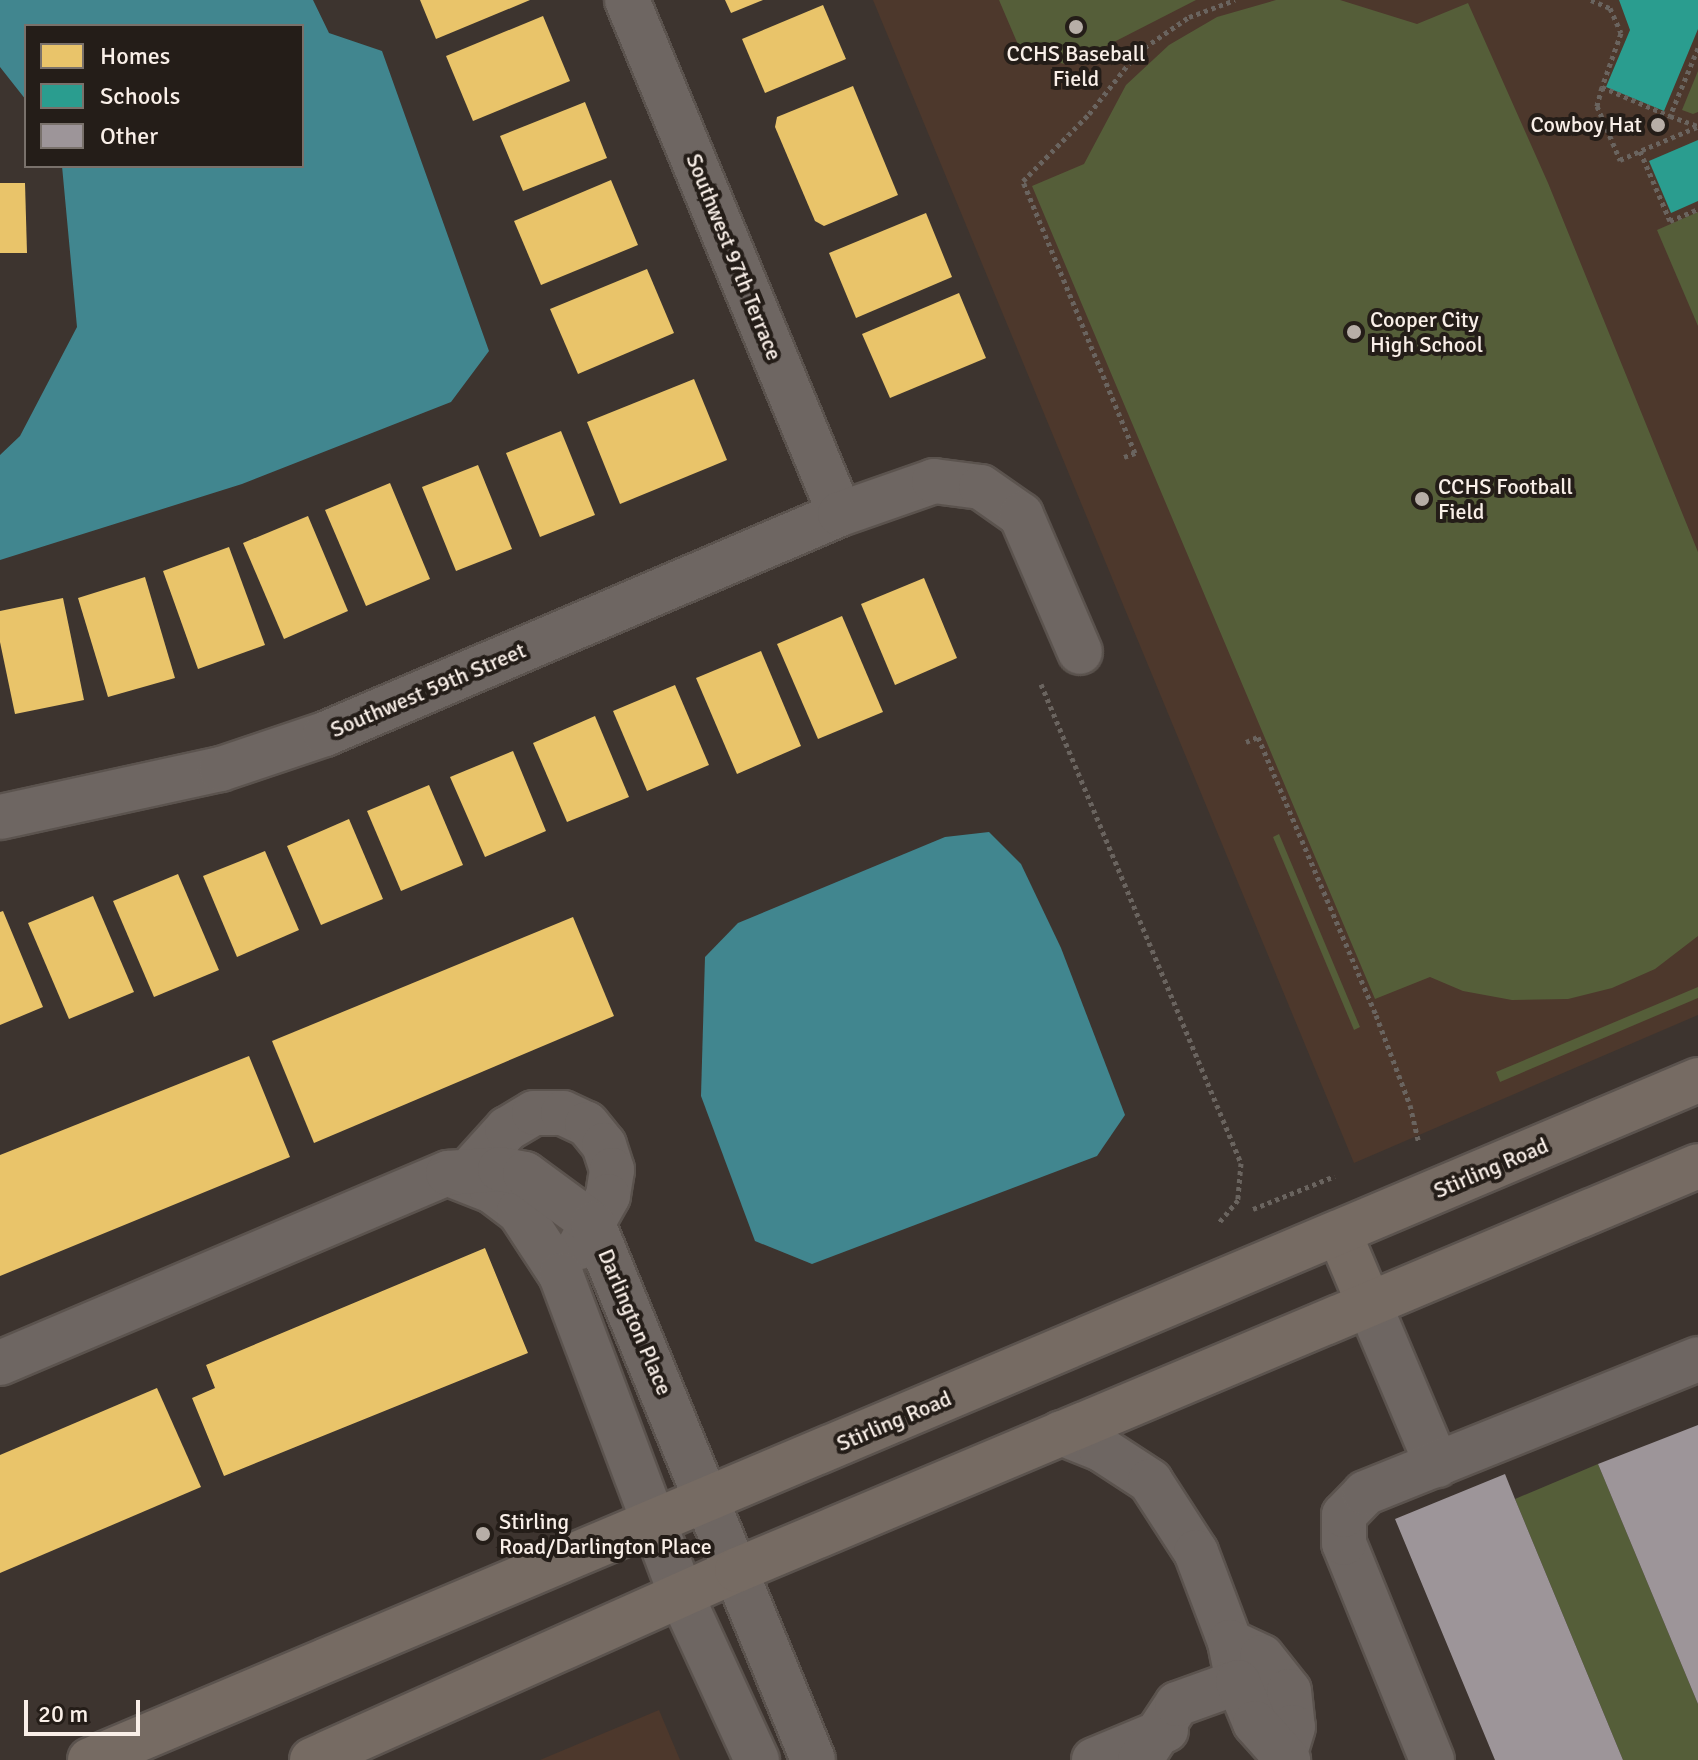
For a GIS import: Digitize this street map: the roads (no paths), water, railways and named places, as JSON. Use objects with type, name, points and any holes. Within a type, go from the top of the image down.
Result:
[{"type":"main road","name":"Stirling Road","points":[[90,1760],[1698,1080]]},
{"type":"main road","points":[[312,1760],[737,1570],[1698,1166]]},
{"type":"main road","points":[[1339,1233],[1369,1304]]},
{"type":"street","name":"Southwest 97th Terrace","points":[[627,0],[840,514]]},
{"type":"street","name":"Southwest 59th Street","points":[[0,817],[221,769],[325,734],[840,514],[934,481],[958,481],[1002,498],[1032,533],[1080,652]]},
{"type":"street","points":[[561,1275],[608,1196],[612,1170],[604,1145],[587,1124],[563,1113],[534,1113],[507,1129],[459,1172],[519,1211],[561,1275],[652,1524],[757,1760]]},
{"type":"street","name":"Darlington Place","points":[[0,1363],[459,1172],[500,1169],[525,1174],[593,1224],[710,1499],[813,1760]]},
{"type":"street","points":[[1369,1304],[1437,1465]]},
{"type":"street","points":[[600,1383],[626,1330],[637,1326]]},
{"type":"street","points":[[1432,1760],[1344,1543],[1344,1515],[1365,1493],[1698,1359]]},
{"type":"street","points":[[1061,1433],[1101,1449],[1150,1481],[1196,1552],[1255,1723],[1286,1757]]},
{"type":"street","points":[[1151,1746],[1177,1704],[1234,1662],[1262,1657],[1289,1691],[1293,1727],[1286,1757]]},
{"type":"street","points":[[1094,1760],[1151,1746],[1209,1719],[1255,1723]]},
{"type":"water","points":[[0,0],[313,0],[329,33],[382,51],[489,351],[451,402],[242,484],[0,560],[0,455],[20,436],[77,327],[62,168],[304,168],[304,24],[24,24],[24,97],[0,67]]},
{"type":"water","points":[[989,832],[1021,864],[1061,948],[1125,1115],[1097,1156],[812,1264],[755,1241],[701,1096],[705,957],[738,923],[945,837]]},
{"type":"place","name":"CCHS Baseball Field","points":[[1076,27]]},
{"type":"place","name":"Cowboy Hat","points":[[1658,125]]},
{"type":"place","name":"Cooper City High School","points":[[1354,332]]},
{"type":"place","name":"CCHS Football Field","points":[[1422,499]]},
{"type":"place","name":"Stirling Road/Darlington Place","points":[[483,1534]]}]
